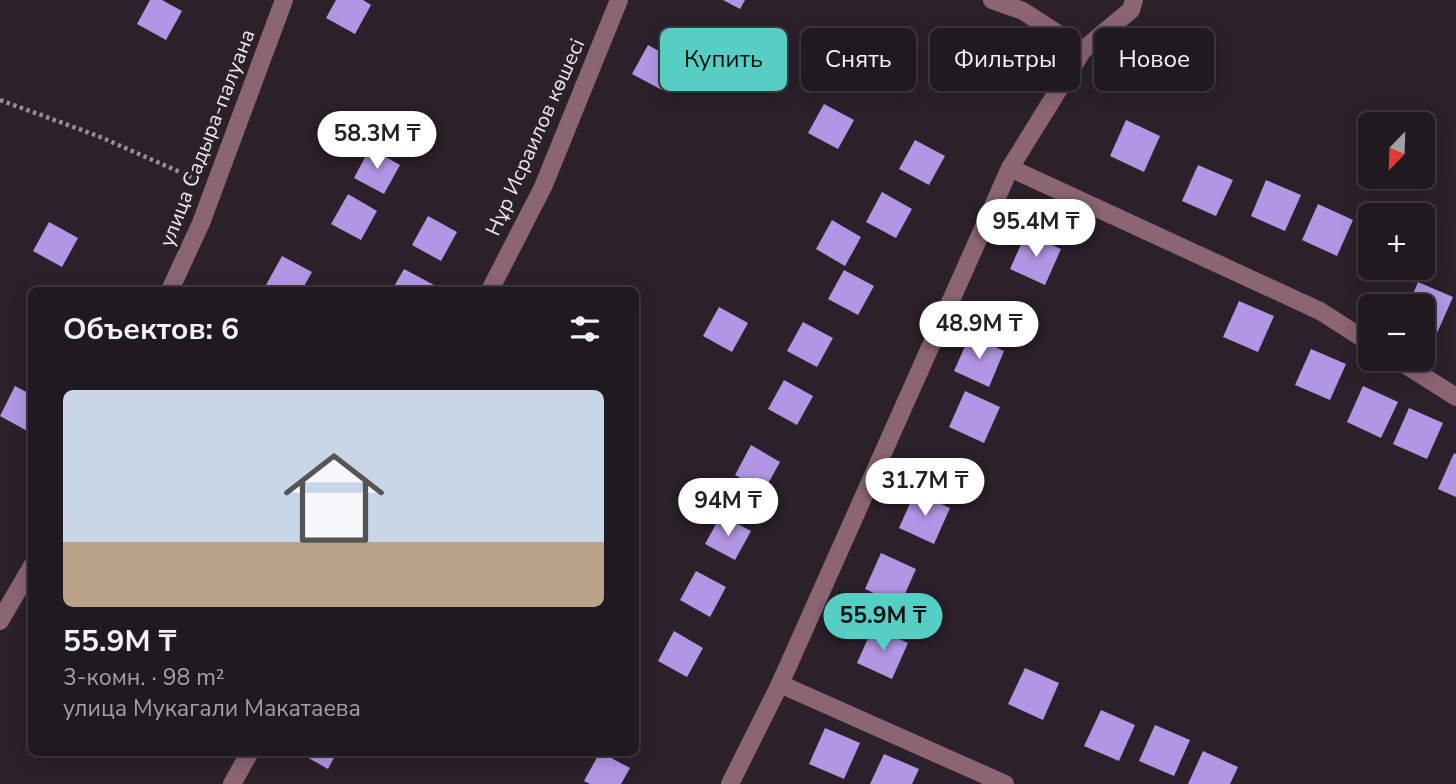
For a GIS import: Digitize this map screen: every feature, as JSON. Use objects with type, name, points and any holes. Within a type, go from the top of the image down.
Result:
[{"type":"street","name":"улица Садыра-палуана","points":[[171,287],[215,187],[284,0]]},
{"type":"street","name":"Нұр Исраилов көшесі","points":[[492,287],[543,187],[619,0]]},
{"type":"street","points":[[992,0],[1023,11],[1083,50]]},
{"type":"street","points":[[730,784],[779,684],[1010,168],[1083,50],[1131,10],[1134,0]]},
{"type":"street","points":[[1010,168],[1320,311],[1358,335]]},
{"type":"street","points":[[1415,371],[1456,397]]},
{"type":"street","points":[[0,621],[28,573]]},
{"type":"street","points":[[779,684],[1005,784]]},
{"type":"street","points":[[232,784],[248,756]]},
{"type":"path","points":[[0,100],[98,136],[215,187]]},
{"type":"building","points":[[150,0],[162,0],[182,11],[166,40],[137,24]]},
{"type":"building","points":[[336,0],[363,0],[371,5],[355,34],[326,18]]},
{"type":"building","points":[[723,0],[745,0],[740,9]]},
{"type":"building","points":[[648,45],[660,52],[660,89],[632,74]]},
{"type":"building","points":[[824,104],[854,120],[838,149],[808,133]]},
{"type":"building","points":[[1126,120],[1160,136],[1144,172],[1110,156]]},
{"type":"building","points":[[915,140],[945,156],[929,185],[899,169]]},
{"type":"building","points":[[370,148],[400,165],[384,194],[354,178]]},
{"type":"building","points":[[1198,165],[1233,180],[1216,216],[1182,201]]},
{"type":"building","points":[[1266,180],[1301,195],[1285,231],[1251,216]]},
{"type":"building","points":[[882,192],[912,209],[896,238],[866,222]]},
{"type":"building","points":[[348,194],[377,211],[361,240],[331,224]]},
{"type":"building","points":[[1318,204],[1353,220],[1337,256],[1302,240]]},
{"type":"building","points":[[428,216],[457,232],[441,261],[412,245]]},
{"type":"building","points":[[832,220],[861,237],[845,266],[816,249]]},
{"type":"building","points":[[49,222],[78,238],[62,267],[33,251]]},
{"type":"building","points":[[1026,233],[1061,249],[1045,285],[1010,269]]},
{"type":"building","points":[[282,256],[312,272],[304,287],[266,285]]},
{"type":"building","points":[[404,269],[434,285],[433,287],[394,287]]},
{"type":"building","points":[[844,270],[874,286],[858,315],[828,299]]},
{"type":"building","points":[[1418,282],[1453,297],[1437,333],[1435,294],[1413,294]]},
{"type":"building","points":[[1239,301],[1274,316],[1258,352],[1223,337]]},
{"type":"building","points":[[719,307],[748,323],[732,352],[703,336]]},
{"type":"building","points":[[803,322],[833,338],[817,367],[787,351]]},
{"type":"building","points":[[970,335],[1004,351],[989,387],[954,371]]},
{"type":"building","points":[[1311,349],[1346,364],[1330,400],[1295,385]]},
{"type":"building","points":[[784,380],[813,396],[797,425],[768,409]]},
{"type":"building","points":[[15,386],[28,393],[28,431],[0,416]]},
{"type":"building","points":[[1363,386],[1398,402],[1381,438],[1347,422]]},
{"type":"building","points":[[965,391],[1000,407],[984,443],[949,427]]},
{"type":"building","points":[[1409,408],[1443,423],[1427,459],[1393,444]]},
{"type":"building","points":[[751,445],[780,462],[764,491],[735,475]]},
{"type":"building","points":[[1454,453],[1456,454],[1456,497],[1438,489]]},
{"type":"building","points":[[915,492],[950,508],[934,544],[899,528]]},
{"type":"building","points":[[721,515],[751,531],[735,560],[705,544]]},
{"type":"building","points":[[881,553],[916,569],[900,605],[865,589]]},
{"type":"building","points":[[696,571],[726,587],[710,617],[680,600]]},
{"type":"building","points":[[873,627],[908,643],[892,679],[857,663]]},
{"type":"building","points":[[674,631],[703,648],[687,677],[658,661]]},
{"type":"building","points":[[1025,668],[1059,683],[1043,720],[1008,704]]},
{"type":"building","points":[[1101,710],[1135,725],[1119,761],[1084,746]]},
{"type":"building","points":[[1155,725],[1190,740],[1174,776],[1139,761]]},
{"type":"building","points":[[825,728],[860,743],[844,779],[809,764]]},
{"type":"building","points":[[1203,751],[1238,767],[1230,784],[1188,784]]},
{"type":"building","points":[[884,754],[919,769],[912,784],[870,784]]},
{"type":"building","points":[[305,756],[335,756],[328,769]]},
{"type":"building","points":[[598,756],[608,756],[630,768],[621,784],[590,784],[584,781]]}]
